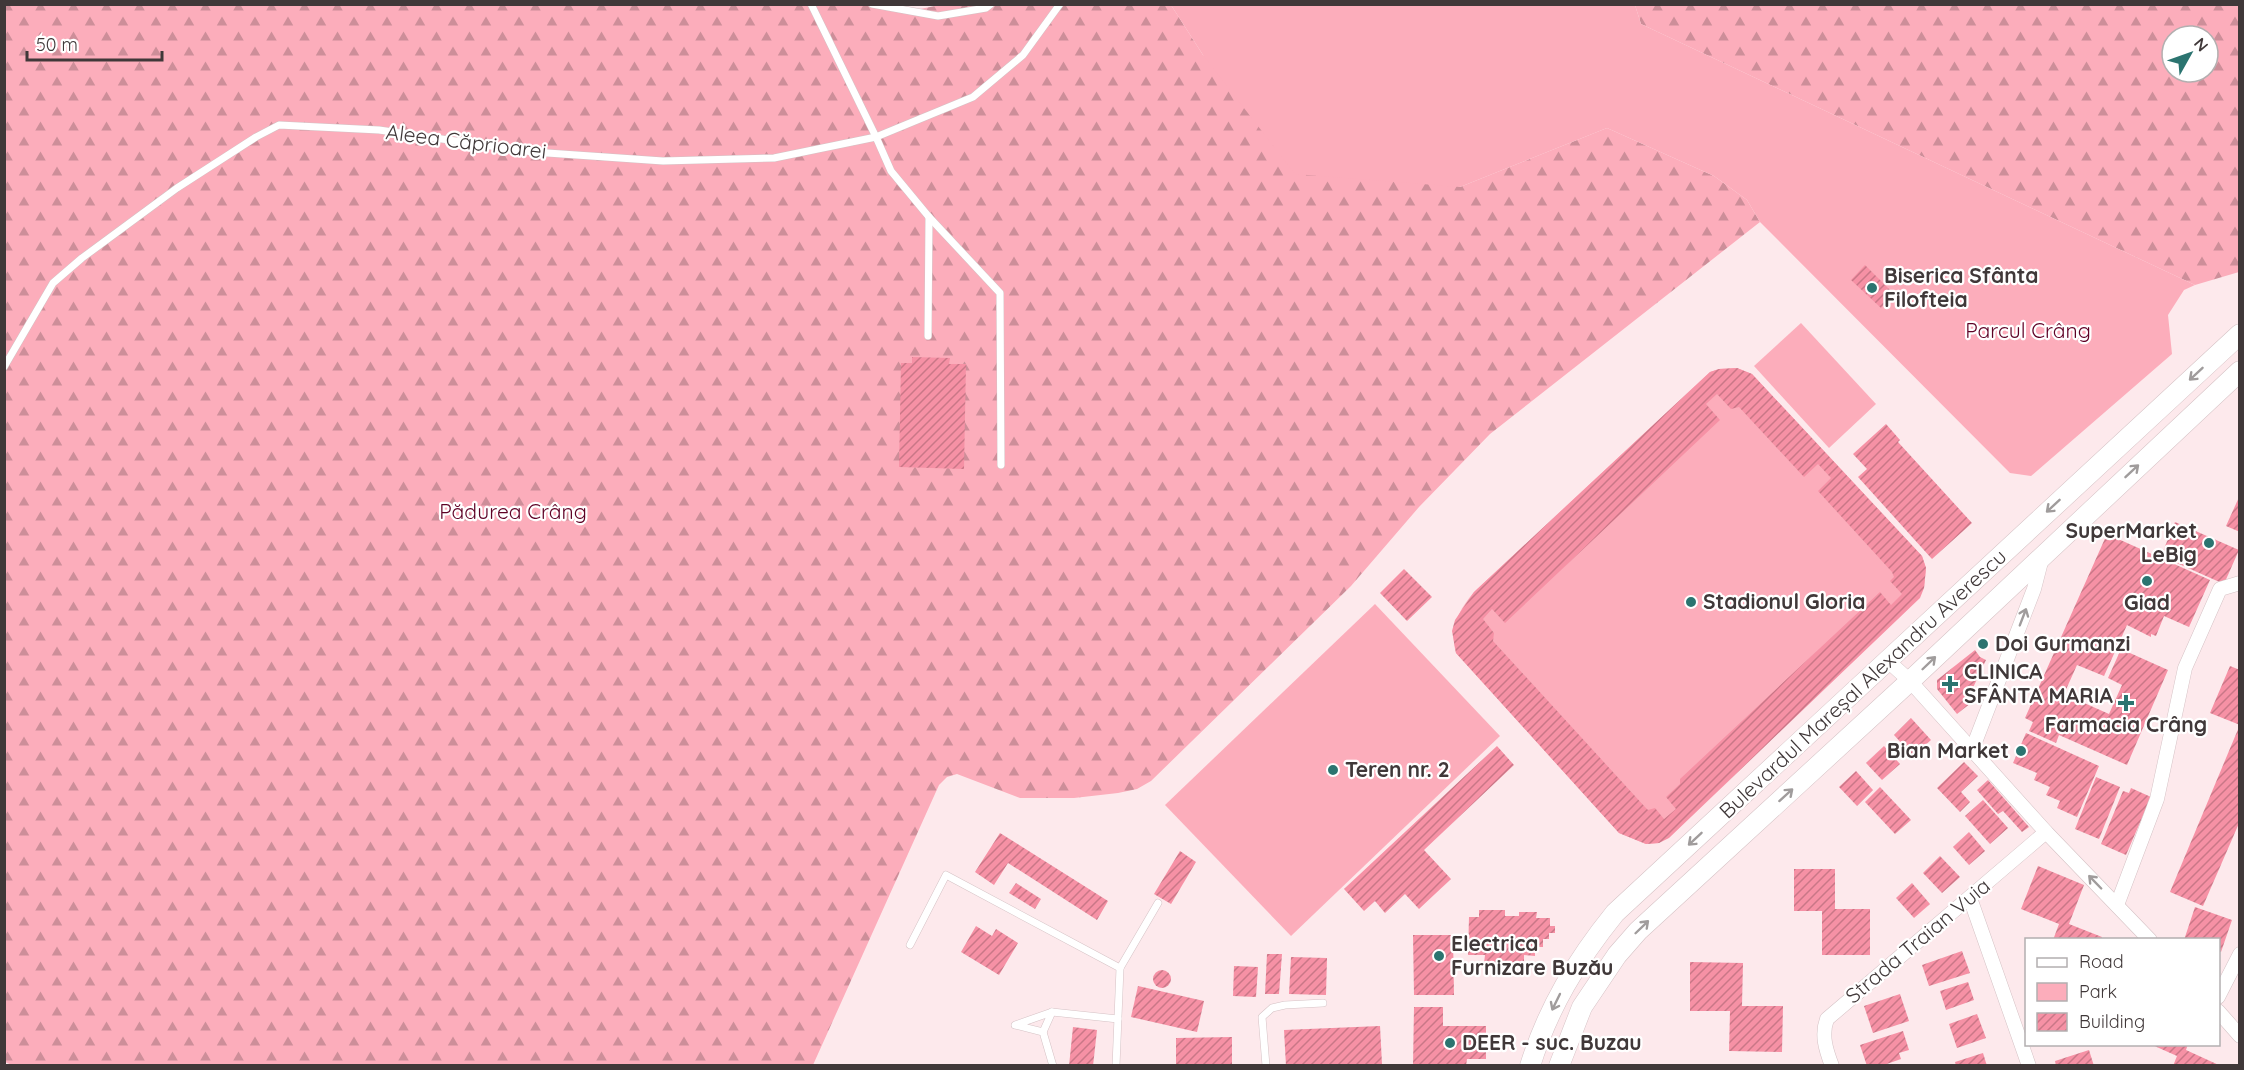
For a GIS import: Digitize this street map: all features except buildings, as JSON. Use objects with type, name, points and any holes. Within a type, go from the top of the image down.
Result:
[{"type":"main road","name":"Bulevardul Mareșal Alexandru Averescu","points":[[1530,1065],[1558,996],[1595,938],[1615,913],[2240,334]]},
{"type":"main road","name":"Bulevardul Mareșal Alexandru Averescu","points":[[1559,1065],[1582,1007],[1611,962],[1638,930],[1910,681],[2240,371]]},
{"type":"street","points":[[1972,750],[2034,589],[2042,555]]},
{"type":"street","points":[[2117,905],[2157,799],[2185,668],[2220,589],[2240,583]]},
{"type":"street","points":[[1888,661],[1910,681],[2046,832],[2149,938]]},
{"type":"street","name":"Strada Traian Vuia","points":[[1830,1059],[1823,1030],[1827,1019],[2046,832]]},
{"type":"street","points":[[1970,898],[2029,1065]]},
{"type":"street","points":[[2220,993],[2240,954]]},
{"type":"street","points":[[2220,1013],[2240,1036]]},
{"type":"street","points":[[1819,1065],[1830,1059]]},
{"type":"lane","points":[[811,4],[891,171],[929,217],[1000,293],[1001,465]]},
{"type":"lane","points":[[872,4],[938,16],[986,8],[991,4]]},
{"type":"lane","name":"Aleea Căprioarei","points":[[4,367],[53,283],[82,258],[177,188],[256,137],[279,125],[379,130],[532,152],[663,161],[774,158],[876,137],[973,98],[1023,55],[1060,4]]},
{"type":"lane","points":[[928,336],[929,217]]},
{"type":"lane","points":[[910,945],[946,875],[1120,968]]},
{"type":"lane","points":[[1116,1065],[1120,968],[1158,903]]},
{"type":"lane","points":[[1266,1065],[1262,1017],[1272,1008],[1285,1005],[1323,1003]]},
{"type":"lane","points":[[1043,1032],[1015,1025],[1052,1012],[1118,1019]]},
{"type":"lane","points":[[1052,1012],[1043,1032],[1052,1065]]},
{"type":"green space","name":"Pădurea Crâng","points":[[874,4],[910,11],[945,4],[1171,5],[1203,55],[1460,187],[1607,128],[1714,176],[1747,200],[1760,222],[1490,434],[1419,507],[1351,586],[1151,781],[1137,789],[1118,793],[1074,798],[1020,798],[957,774],[947,777],[939,785],[813,1065],[14,1066],[5,1062],[5,5]]},
{"type":"green space","name":"Parcul Crâng","points":[[1171,5],[1635,5],[1641,24],[2195,285],[2184,290],[2168,315],[2172,354],[2031,476],[2010,473],[1760,222],[1747,200],[1714,176],[1607,128],[1460,187],[1295,174],[1203,55]]},
{"type":"green space","points":[[1635,5],[2239,5],[2239,272],[2195,285],[1641,24]]},
{"type":"green space","points":[[1801,323],[1876,404],[1829,448],[1754,366]]},
{"type":"green space","name":"Stadionul Gloria","points":[[1737,368],[1752,374],[1922,556],[1926,568],[1924,588],[1659,843],[1646,844],[1619,833],[1456,653],[1454,628],[1459,613],[1474,592],[1710,372]]},
{"type":"green space","name":"Teren nr. 2","points":[[1375,604],[1500,736],[1291,936],[1165,805]]},
{"type":"place","name":"Biserica Sfânta Filofteia","points":[[1872,288]]},
{"type":"place","name":"SuperMarket LeBig","points":[[2209,543]]},
{"type":"place","name":"Giad","points":[[2147,581]]},
{"type":"place","name":"Stadionul Gloria","points":[[1691,602]]},
{"type":"place","name":"Doi Gurmanzi","points":[[1983,644]]},
{"type":"place","name":"CLINICA SFÂNTA MARIA","points":[[1950,684]]},
{"type":"place","name":"Farmacia Crâng","points":[[2126,703]]},
{"type":"place","name":"Bian Market","points":[[2021,751]]},
{"type":"place","name":"Teren nr. 2","points":[[1333,770]]},
{"type":"place","name":"Electrica Furnizare Buzău","points":[[1439,956]]},
{"type":"place","name":"DEER - suc. Buzau","points":[[1450,1043]]}]
